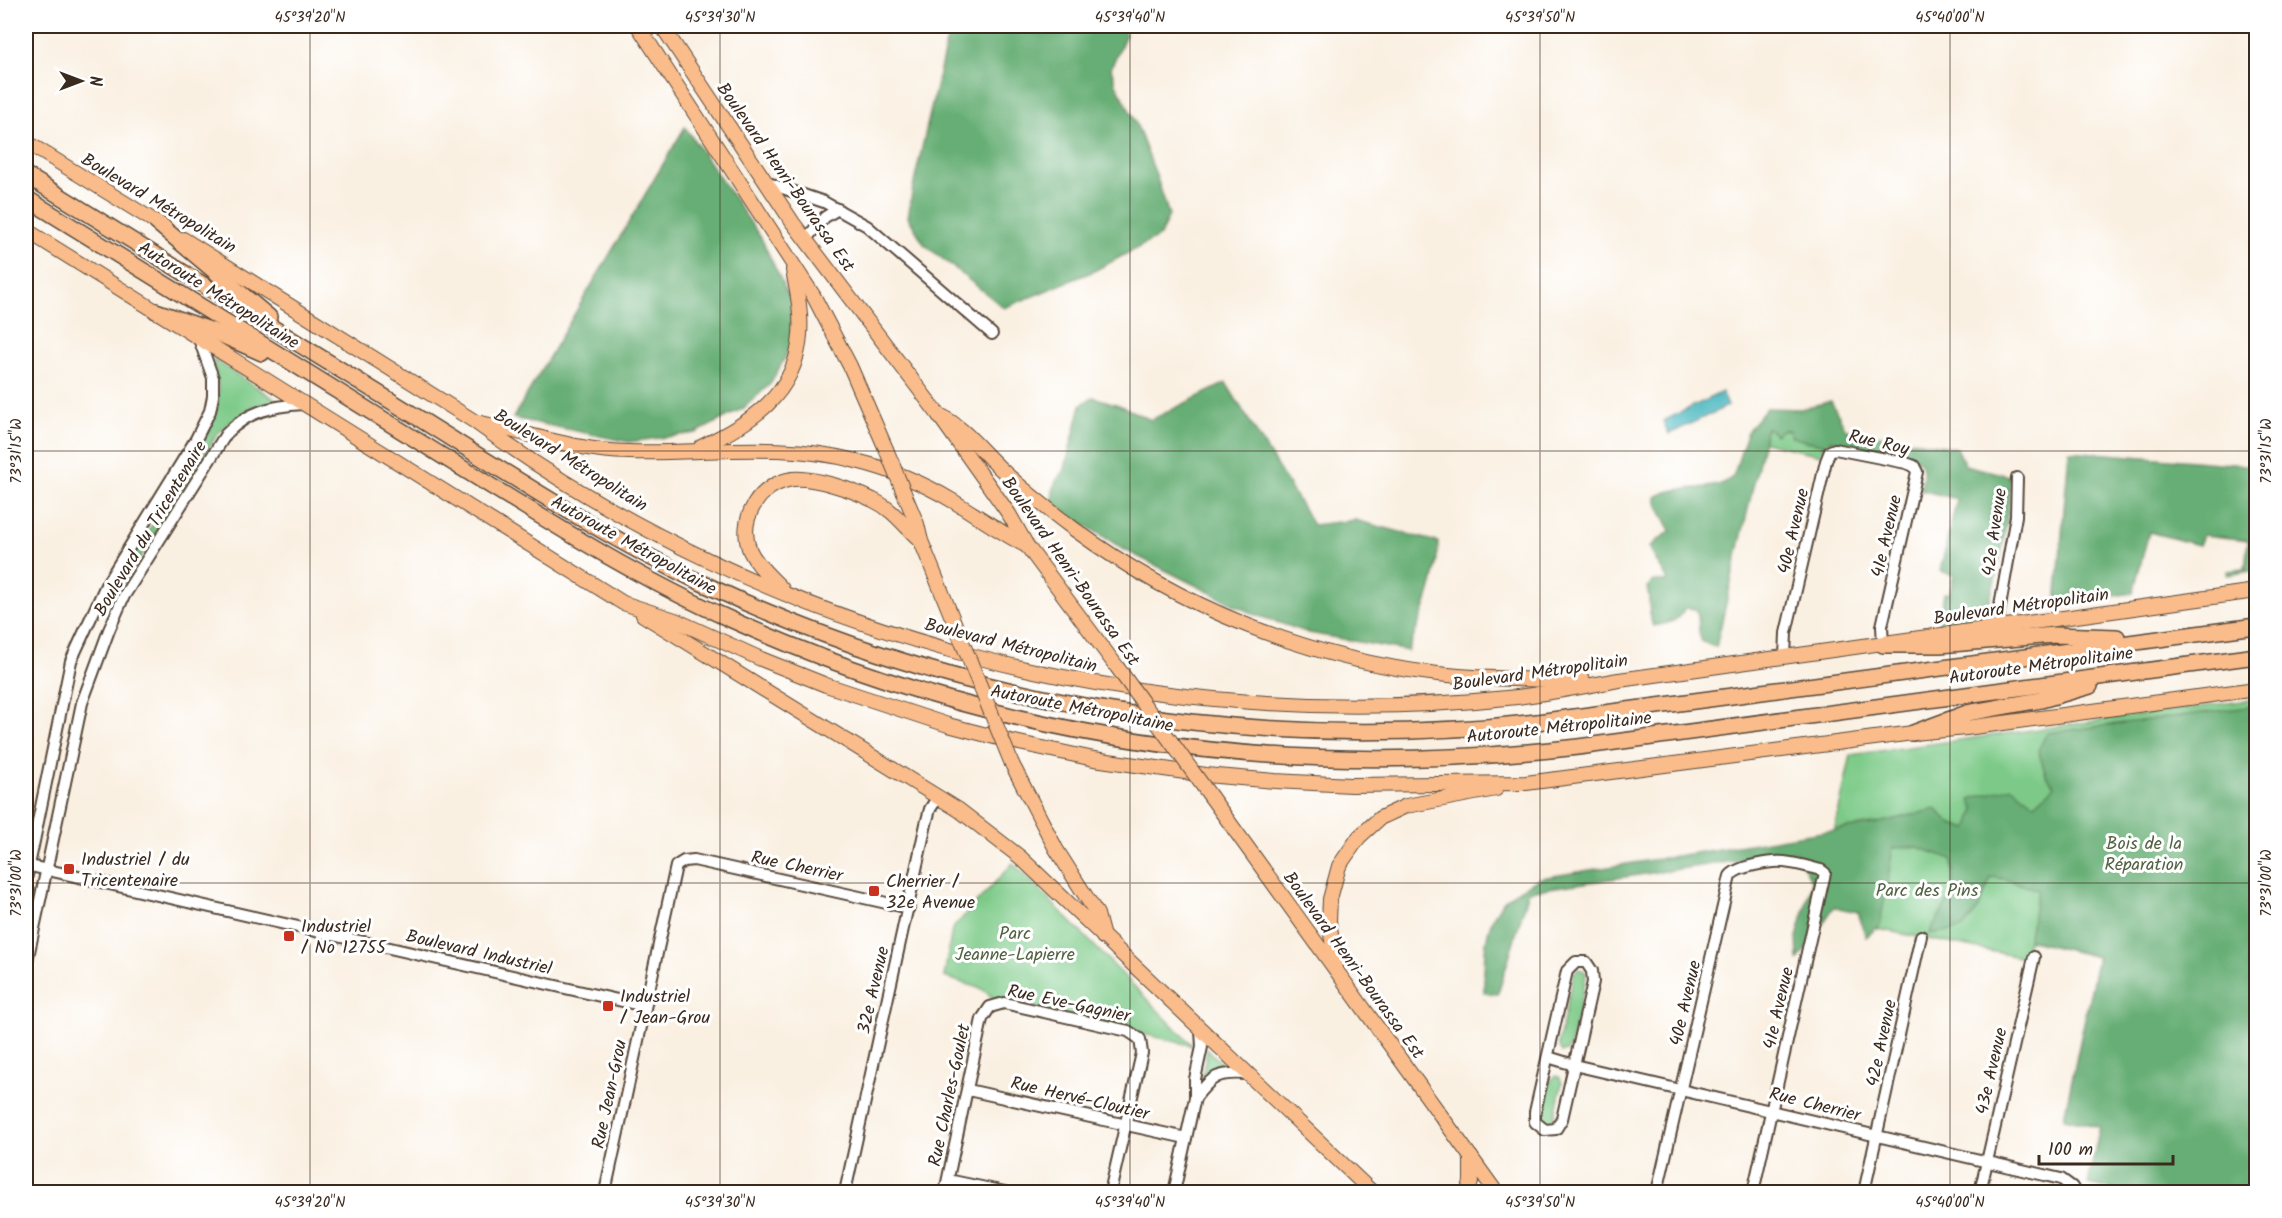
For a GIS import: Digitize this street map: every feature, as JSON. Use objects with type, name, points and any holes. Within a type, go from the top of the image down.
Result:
[{"type":"highway","name":"Autoroute Métropolitaine","points":[[26,175],[591,524],[673,569],[748,604],[854,646],[926,669],[1042,698],[1204,724],[1299,731],[1379,732],[1467,728],[1586,716],[2256,626]]},
{"type":"highway","name":"Autoroute Métropolitaine","points":[[26,198],[592,548],[730,619],[840,665],[919,691],[1001,714],[1127,740],[1221,752],[1309,758],[1396,759],[1482,756],[1578,747],[2256,656]]},
{"type":"highway","points":[[156,222],[318,356]]},
{"type":"highway","points":[[156,311],[210,330],[311,375]]},
{"type":"highway","points":[[1883,645],[1940,645],[2054,635],[2162,638]]},
{"type":"highway","points":[[1913,733],[1968,713],[2041,700],[2133,673]]},
{"type":"main road","name":"Boulevard Henri-Bourassa Est","points":[[638,26],[775,235],[813,295],[833,332],[886,449],[917,524],[921,542],[1012,764],[1048,836],[1097,914],[1103,936],[1372,1192]]},
{"type":"main road","name":"Boulevard Henri-Bourassa Est","points":[[662,26],[805,240],[938,414],[1009,514],[1027,546],[1496,1192]]},
{"type":"main road","name":"Boulevard Métropolitain","points":[[26,142],[222,262],[474,421],[512,448],[628,518],[716,563],[788,595],[880,629],[995,663],[1089,683],[1184,696],[1272,704],[1405,705],[1524,696],[1618,680],[1883,645],[2256,591]]},
{"type":"main road","points":[[26,231],[623,603],[938,796],[1003,843],[1103,936]]},
{"type":"main road","points":[[775,235],[805,240]]},
{"type":"main road","points":[[695,449],[736,430],[753,419],[769,404],[786,380],[798,351],[800,333],[800,312],[792,265]]},
{"type":"main road","points":[[938,414],[958,424],[1004,471],[1038,501],[1103,549],[1188,599],[1253,627],[1346,657],[1435,674],[1512,679],[1618,680]]},
{"type":"main road","points":[[474,421],[557,442],[600,450],[629,452],[781,449],[856,460],[884,469],[939,493],[997,531],[1027,546]]},
{"type":"main road","points":[[788,595],[759,565],[750,552],[747,538],[747,521],[753,506],[762,494],[780,482],[794,479],[809,480],[866,497],[893,513],[921,542]]},
{"type":"main road","points":[[623,603],[675,620],[761,659],[867,699],[983,734],[1060,752],[1152,768],[1275,781],[1384,785],[1526,783]]},
{"type":"main road","points":[[1336,970],[1329,921],[1330,899],[1339,866],[1359,837],[1380,818],[1406,806],[1526,783],[2256,689]]},
{"type":"main road","points":[[1468,1192],[1471,1182],[1472,1157]]},
{"type":"street","points":[[765,183],[838,209],[880,236],[992,334]]},
{"type":"street","points":[[805,240],[825,217],[838,209]]},
{"type":"street","name":"Boulevard du Tricentenaire","points":[[26,880],[27,866],[71,661],[106,585],[196,439],[210,411],[213,378],[199,339]]},
{"type":"street","name":"Boulevard du Tricentenaire","points":[[26,966],[82,704],[108,630],[124,596],[226,434],[237,423],[257,411],[303,404]]},
{"type":"street","name":"Rue Roy","points":[[1832,450],[1842,449],[1906,463],[1914,466],[1916,470]]},
{"type":"street","name":"40e Avenue","points":[[1785,657],[1789,621],[1828,453],[1832,450]]},
{"type":"street","name":"41e Avenue","points":[[1883,645],[1882,626],[1916,470]]},
{"type":"street","name":"42e Avenue","points":[[1999,627],[1999,612],[2016,516],[2017,478]]},
{"type":"street","points":[[106,585],[124,596]]},
{"type":"street","name":"32e Avenue","points":[[845,1192],[927,818],[938,796]]},
{"type":"street","name":"Rue Cherrier","points":[[679,863],[694,860],[909,908]]},
{"type":"street","name":"40e Avenue","points":[[1657,1192],[1730,876],[1733,872],[1746,867],[1785,862]]},
{"type":"street","name":"41e Avenue","points":[[1753,1192],[1825,873],[1821,870],[1785,862]]},
{"type":"street","name":"Rue Jean-Grou","points":[[605,1192],[674,871],[679,863]]},
{"type":"street","name":"Boulevard Industriel","points":[[27,866],[644,1006]]},
{"type":"street","name":"42e Avenue","points":[[1864,1192],[1921,936]]},
{"type":"street","name":"43e Avenue","points":[[1980,1192],[2034,957]]},
{"type":"street","points":[[1576,962],[1586,962],[1592,971],[1593,982],[1574,1065],[1562,1119],[1556,1129],[1545,1130],[1535,1122],[1535,1112],[1567,971],[1576,962]]},
{"type":"street","name":"Rue Eve-Gagnier","points":[[990,1007],[1004,1004],[1128,1031],[1140,1039],[1142,1053],[1125,1125]]},
{"type":"street","name":"Rue Charles-Goulet","points":[[945,1192],[982,1019],[990,1007]]},
{"type":"street","points":[[1174,1192],[1195,1098],[1195,1079],[1202,1047],[1201,1030]]},
{"type":"street","name":"Rue Cherrier","points":[[1548,1057],[2061,1179],[2073,1190]]},
{"type":"street","points":[[1195,1098],[1216,1076],[1228,1073],[1246,1074]]},
{"type":"street","name":"Rue Hervé-Cloutier","points":[[968,1090],[1186,1138]]},
{"type":"street","points":[[1110,1192],[1125,1125]]},
{"type":"street","points":[[948,1180],[1005,1192]]},
{"type":"green space","points":[[950,26],[1120,26],[1126,34],[1111,68],[1116,84],[1136,123],[1169,215],[1160,236],[1094,271],[1004,308],[924,244],[908,217]]},
{"type":"green space","points":[[685,127],[761,238],[790,299],[792,345],[771,383],[744,408],[696,433],[629,442],[513,418]]},
{"type":"green space","points":[[213,359],[278,401],[250,408],[218,433],[123,585],[119,586],[117,583],[210,429],[219,391]]},
{"type":"green space","points":[[1226,383],[1313,525],[1355,520],[1438,542],[1432,584],[1408,651],[1309,633],[1253,614],[1125,550],[1072,517],[1052,501],[1053,489],[1064,472],[1081,405],[1093,397],[1119,405],[1151,420]]},
{"type":"green space","points":[[1831,401],[1846,430],[1957,448],[1965,465],[2010,476],[2006,530],[1985,617],[1938,626],[1944,593],[1949,594],[1954,575],[1940,571],[1957,499],[1920,490],[1923,471],[1918,460],[1835,441],[1830,441],[1826,445],[1804,440],[1792,437],[1789,430],[1782,430],[1775,435],[1767,427],[1716,647],[1702,642],[1696,609],[1685,608],[1675,620],[1653,626],[1647,588],[1653,581],[1668,582],[1650,547],[1670,531],[1658,507],[1656,497],[1675,490],[1715,486],[1733,477],[1748,430],[1766,408],[1801,409]]},
{"type":"green space","points":[[1769,415],[1827,427],[1821,455],[1763,442]]},
{"type":"green space","points":[[2069,451],[2256,466],[2256,570],[2227,575],[2227,571],[2245,569],[2248,540],[2203,535],[2199,545],[2149,532],[2133,593],[2056,604]]},
{"type":"green space","name":"Bois de la Réparation","points":[[2256,699],[2256,1192],[2123,1192],[2088,1184],[2100,1127],[2064,1118],[2098,957],[2028,940],[2025,958],[1868,927],[1827,864],[1851,755]]},
{"type":"green space","name":"Bois de la Réparation","points":[[2256,706],[2256,1192],[2123,1192],[2088,1184],[2100,1127],[2064,1118],[2098,957],[2028,940],[2038,890],[2005,879],[1991,877],[1979,908],[1962,929],[1929,934],[1953,893],[1952,859],[1917,847],[1893,848],[1880,925],[1866,937],[1858,912],[1834,907],[1798,960],[1797,937],[1812,882],[1796,852],[1529,891],[1498,994],[1484,993],[1486,946],[1495,913],[1510,896],[1541,878],[1878,823],[1936,809],[1952,824],[1968,829],[1975,809],[1970,799],[2012,787],[2035,804],[2055,786],[2046,775],[2038,750],[2047,733]]},
{"type":"green space","name":"Parc Jeanne-Lapierre","points":[[1013,863],[1193,1046],[993,998],[982,989],[944,977],[952,929]]},
{"type":"green space","points":[[1578,969],[1585,971],[1586,976],[1571,1045],[1567,1051],[1562,1052],[1559,1040],[1574,973]]},
{"type":"green space","points":[[1207,1049],[1226,1068],[1213,1072],[1201,1081]]},
{"type":"green space","points":[[1555,1076],[1559,1077],[1562,1083],[1554,1119],[1551,1124],[1546,1125],[1542,1116],[1549,1083]]},
{"type":"water","points":[[1722,392],[1728,406],[1669,434],[1663,421]]},
{"type":"place","name":"Industriel / du Tricentenaire","points":[[69,869]]},
{"type":"place","name":"Cherrier / 32e Avenue","points":[[874,891]]},
{"type":"place","name":"Industriel / No 12755","points":[[289,936]]},
{"type":"place","name":"Industriel / Jean-Grou","points":[[608,1006]]},
{"type":"park label","name":"Parc des Pins","points":[[1927,890]]}]
